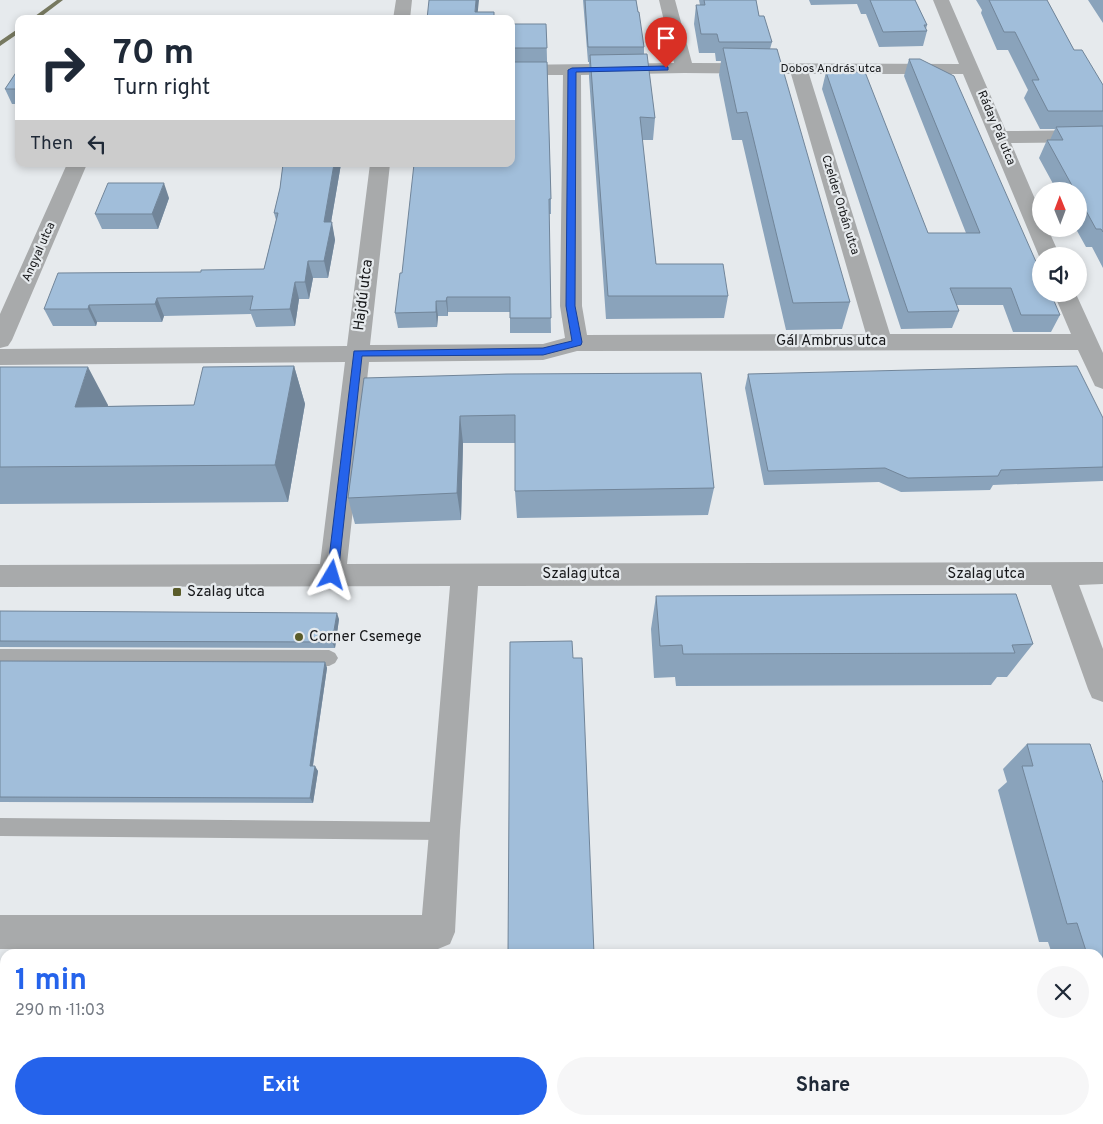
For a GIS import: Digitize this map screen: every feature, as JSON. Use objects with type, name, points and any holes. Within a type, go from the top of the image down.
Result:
[{"type":"street","points":[[402,15],[404,0]]},
{"type":"street","points":[[667,0],[684,68]]},
{"type":"street","name":"Ráday Pál utca","points":[[941,0],[1045,247]]},
{"type":"street","name":"Dobos András utca","points":[[515,70],[684,68],[970,69]]},
{"type":"street","name":"Czelder Orbán utca","points":[[800,69],[880,341]]},
{"type":"street","points":[[572,70],[571,306],[577,342]]},
{"type":"street","points":[[1000,136],[1103,136]]},
{"type":"street","name":"Angyal utca","points":[[0,340],[76,167]]},
{"type":"street","name":"Hajdú utca","points":[[332,575],[380,167]]},
{"type":"street","points":[[1068,302],[1103,380]]},
{"type":"street","name":"Gál Ambrus utca","points":[[0,357],[543,352],[577,342],[1085,342]]},
{"type":"street","points":[[0,932],[438,932],[444,831],[465,574]]},
{"type":"street","points":[[1061,574],[1103,689]]},
{"type":"street","name":"Szalag utca","points":[[0,576],[1103,574]]},
{"type":"lane","points":[[0,657],[329,658]]},
{"type":"lane","points":[[0,827],[444,831]]},
{"type":"building","points":[[429,0],[476,0],[475,12],[494,12],[494,15],[427,15]]},
{"type":"building","points":[[585,0],[636,0],[644,47],[588,47]]},
{"type":"building","points":[[704,0],[756,0],[759,16],[764,16],[772,42],[719,42],[717,34],[701,34],[696,5],[705,5]]},
{"type":"building","points":[[870,0],[915,0],[927,25],[924,25],[927,31],[883,32]]},
{"type":"building","points":[[989,0],[1047,0],[1074,50],[1082,50],[1103,85],[1103,111],[1048,111],[1032,80],[1039,80],[1015,32],[1004,32]]},
{"type":"building","points":[[515,24],[546,24],[547,48],[515,48]]},
{"type":"building","points":[[723,48],[777,49],[850,302],[793,303],[747,112],[737,113]]},
{"type":"building","points":[[647,54],[655,118],[640,117],[656,264],[723,264],[728,296],[608,296],[590,55]]},
{"type":"building","points":[[909,59],[920,59],[954,76],[1032,253],[1032,302],[1054,302],[1060,315],[1021,315],[1011,288],[950,288],[959,311],[908,312],[826,72],[865,72],[928,233],[980,233]]},
{"type":"building","points":[[515,62],[547,62],[551,199],[549,199],[551,318],[510,318],[510,297],[447,297],[446,301],[436,301],[436,312],[395,313],[400,273],[402,273],[414,167],[515,167]]},
{"type":"building","points":[[15,74],[15,89],[5,89]]},
{"type":"building","points":[[1103,126],[1103,232],[1101,229],[1096,229],[1088,214],[1088,182],[1070,182],[1047,140],[1063,140],[1056,127]]},
{"type":"building","points":[[283,167],[333,167],[324,222],[332,222],[324,261],[308,261],[305,282],[295,282],[290,309],[250,310],[253,296],[157,298],[155,304],[89,305],[88,309],[44,309],[58,273],[201,272],[201,270],[264,269],[278,213],[274,213]]},
{"type":"building","points":[[108,183],[164,183],[152,214],[95,214]]},
{"type":"building","points":[[294,366],[275,465],[0,467],[0,367],[88,367],[75,407],[194,405],[203,367]]},
{"type":"building","points":[[1077,366],[1103,418],[1103,467],[1001,470],[998,476],[908,478],[885,468],[768,471],[748,374]]},
{"type":"building","points":[[701,373],[714,488],[515,491],[515,415],[460,416],[457,493],[348,498],[364,378],[507,374]]},
{"type":"building","points":[[1016,594],[1033,644],[1012,645],[1015,653],[683,654],[682,645],[660,646],[656,596]]},
{"type":"building","points":[[0,611],[337,613],[332,642],[0,641]]},
{"type":"building","points":[[572,641],[573,658],[582,658],[594,949],[508,949],[510,642]]},
{"type":"building","points":[[0,661],[325,662],[310,766],[315,766],[310,798],[0,797]]},
{"type":"building","points":[[1027,744],[1090,744],[1103,783],[1103,949],[1085,949],[1077,923],[1067,924],[1022,766],[1033,766]]},
{"type":"waterway","points":[[39,15],[60,0]]},
{"type":"waterway","points":[[0,44],[15,33]]},
{"type":"place","name":"Szalag utca","points":[[177,592]]},
{"type":"place","name":"Corner Csemege","points":[[299,637]]},
{"type":"route","points":[[332,575],[358,353],[543,352],[577,342],[571,306],[572,70],[666,68]]}]
